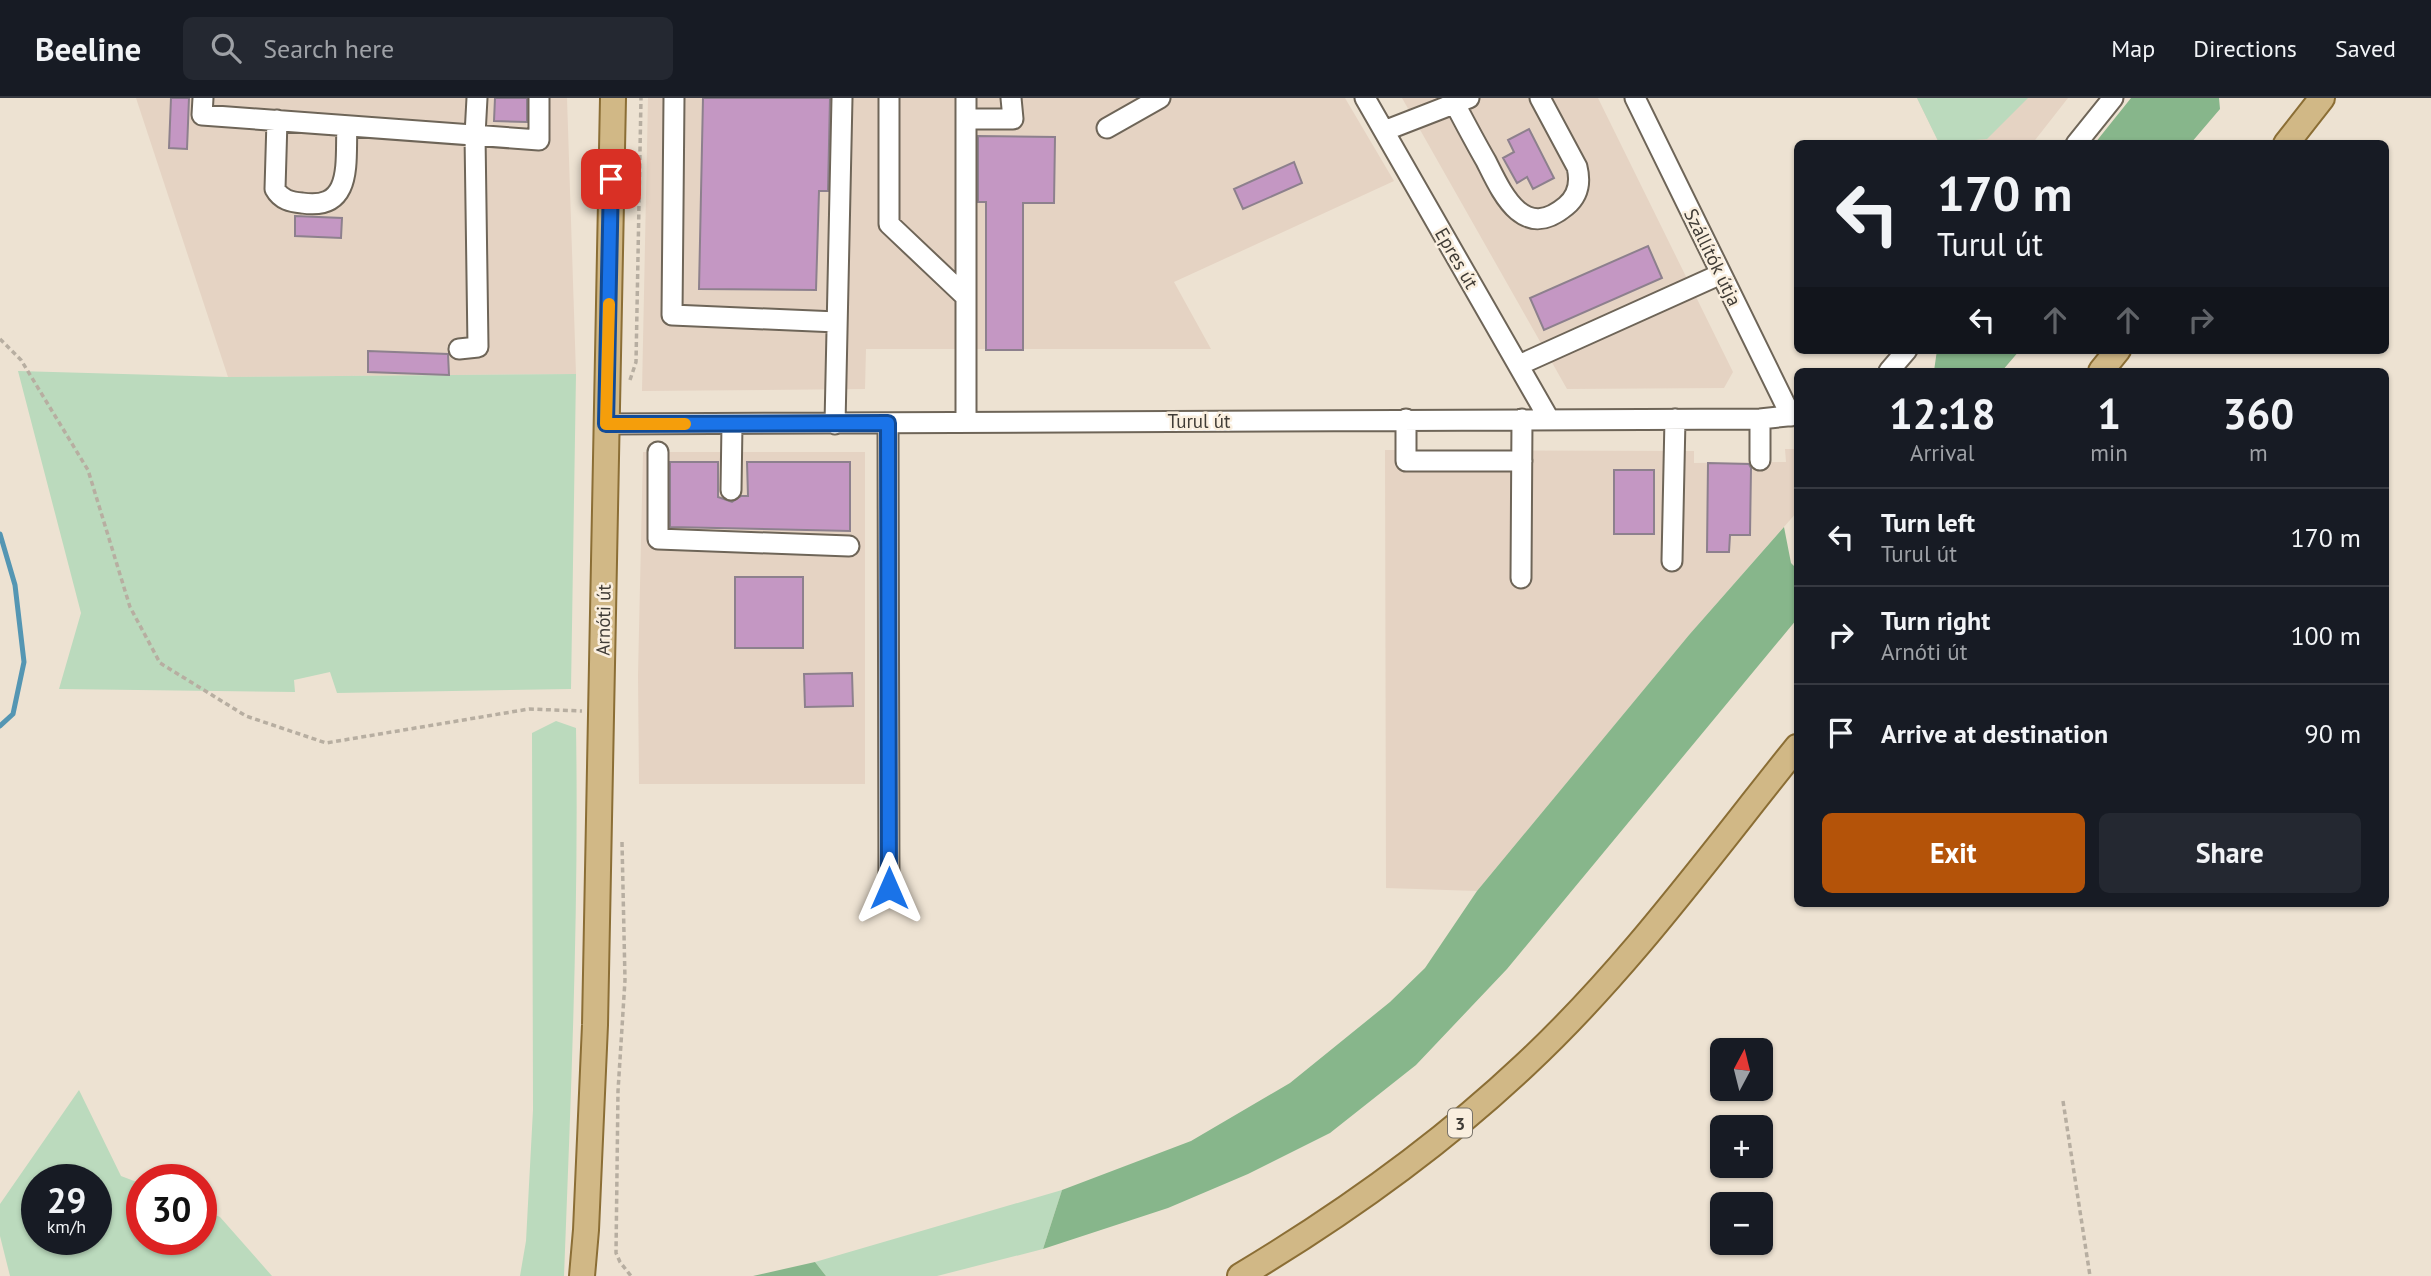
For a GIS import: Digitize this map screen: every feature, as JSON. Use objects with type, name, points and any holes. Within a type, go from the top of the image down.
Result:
[{"type":"main road","name":"Arnóti út","points":[[590,1141],[596,1011],[613,98]]},
{"type":"main road","points":[[2289,140],[2322,98]]},
{"type":"main road","points":[[2103,368],[2115,354]]},
{"type":"main road","name":"3","points":[[1240,1276],[1304,1238],[1422,1154],[1526,1065],[1606,981],[1794,751]]},
{"type":"main road","points":[[582,1276],[590,1141]]},
{"type":"main road","points":[[590,1141],[594,1276]]},
{"type":"street","points":[[203,98],[202,115],[539,140],[540,98]]},
{"type":"street","points":[[458,349],[478,347],[475,135],[477,98]]},
{"type":"street","points":[[674,98],[672,315],[837,322]]},
{"type":"street","points":[[835,424],[842,98]]},
{"type":"street","points":[[889,98],[889,224],[965,296]]},
{"type":"street","points":[[966,98],[966,422]]},
{"type":"street","points":[[966,119],[1013,119],[1011,98]]},
{"type":"street","points":[[1107,128],[1160,98]]},
{"type":"street","name":"Epres út","points":[[1365,98],[1549,419]]},
{"type":"street","points":[[1384,131],[1462,101],[1504,196],[1522,215],[1542,218],[1553,215],[1569,203],[1576,195],[1579,176],[1577,167],[1540,98]]},
{"type":"street","name":"Szállítók útja","points":[[1635,98],[1794,416]]},
{"type":"street","points":[[2079,140],[2113,98]]},
{"type":"street","points":[[277,120],[275,189],[278,195],[288,201],[306,204],[332,201],[341,191],[348,126]]},
{"type":"street","points":[[1519,365],[1721,274]]},
{"type":"street","points":[[1892,368],[1904,354]]},
{"type":"street","name":"Turul út","points":[[606,424],[1760,419],[1794,416]]},
{"type":"street","points":[[1406,419],[1406,461],[1521,461]]},
{"type":"street","points":[[1521,578],[1522,419]]},
{"type":"street","points":[[1672,561],[1675,419]]},
{"type":"street","points":[[1760,419],[1760,460]]},
{"type":"street","points":[[888,423],[889,888]]},
{"type":"street","points":[[731,491],[732,424]]},
{"type":"street","points":[[658,452],[658,540],[849,546]]},
{"type":"path","points":[[628,384],[636,362],[641,98]]},
{"type":"path","points":[[0,339],[21,360],[88,470],[130,607],[160,663],[246,716],[327,743],[529,709],[601,711]]},
{"type":"path","points":[[622,842],[625,981],[618,1090],[617,1253],[620,1262],[631,1276]]},
{"type":"path","points":[[2063,1101],[2090,1276]]},
{"type":"shaded area","points":[[136,98],[567,98],[576,374],[228,377]]},
{"type":"shaded area","points":[[648,98],[1345,98],[1394,181],[1174,282],[1211,349],[866,349],[865,389],[642,391]]},
{"type":"shaded area","points":[[1402,98],[1598,98],[1733,372],[1724,388],[1567,389]]},
{"type":"shaded area","points":[[1917,98],[2068,98],[2035,140],[1938,140]]},
{"type":"shaded area","points":[[1785,449],[1794,449],[1794,515],[1689,635],[1477,891],[1386,888],[1385,450],[1694,451],[1694,463],[1786,462]]},
{"type":"shaded area","points":[[643,452],[865,452],[865,784],[639,784],[638,675]]},
{"type":"green space","points":[[1917,98],[2028,98],[1987,139],[1938,140]]},
{"type":"green space","points":[[2131,98],[2219,98],[2220,109],[2194,140],[2097,140]]},
{"type":"green space","points":[[1936,354],[2017,354],[2005,368],[1934,368]]},
{"type":"green space","points":[[18,371],[228,377],[576,374],[571,689],[337,693],[330,672],[294,680],[295,692],[59,689],[81,613]]},
{"type":"green space","points":[[1784,527],[1791,563],[1794,566],[1794,623],[1507,969],[1416,1065],[1330,1133],[1248,1174],[1168,1208],[1043,1249],[1062,1190],[1191,1141],[1290,1083],[1390,1002],[1425,968],[1477,891],[1689,635]]},
{"type":"green space","points":[[556,721],[576,728],[577,797],[572,1070],[564,1276],[520,1276],[526,1241],[533,1110],[532,733]]},
{"type":"green space","points":[[79,1090],[121,1176],[126,1178],[126,1255],[217,1255],[217,1216],[272,1276],[10,1276],[0,1236],[0,1204],[21,1174],[21,1255],[112,1255],[112,1164],[28,1164]]},
{"type":"green space","points":[[1062,1190],[1043,1249],[937,1276],[826,1276],[815,1262]]},
{"type":"green space","points":[[815,1262],[826,1276],[753,1276]]},
{"type":"building","points":[[171,98],[189,98],[187,149],[169,148]]},
{"type":"building","points":[[495,98],[527,98],[527,122],[494,121]]},
{"type":"building","points":[[703,98],[830,98],[828,191],[819,191],[816,290],[699,289]]},
{"type":"building","points":[[1529,129],[1554,178],[1533,189],[1527,177],[1517,183],[1503,158],[1514,152],[1508,140]]},
{"type":"building","points":[[978,136],[1055,137],[1054,203],[1023,203],[1023,350],[986,350],[986,202],[978,202]]},
{"type":"building","points":[[1294,162],[1302,183],[1243,209],[1234,189]]},
{"type":"building","points":[[295,216],[342,218],[341,238],[295,236]]},
{"type":"building","points":[[1648,246],[1662,278],[1544,330],[1530,298]]},
{"type":"building","points":[[368,351],[448,354],[449,375],[368,372]]},
{"type":"building","points":[[670,462],[718,462],[718,497],[732,502],[741,496],[748,496],[747,462],[850,462],[850,531],[670,527]]},
{"type":"building","points":[[1708,463],[1749,464],[1751,468],[1750,535],[1730,535],[1729,552],[1707,552]]},
{"type":"building","points":[[1614,470],[1654,470],[1654,534],[1614,534]]},
{"type":"building","points":[[735,577],[803,577],[803,648],[735,648]]},
{"type":"building","points":[[852,673],[853,706],[805,707],[804,674]]},
{"type":"waterway","points":[[0,534],[15,585],[24,662],[13,714],[0,726]]},
{"type":"slow traffic","points":[[609,304],[606,424],[685,424]]},
{"type":"route","points":[[611,179],[606,424],[888,423],[889,888]]}]
